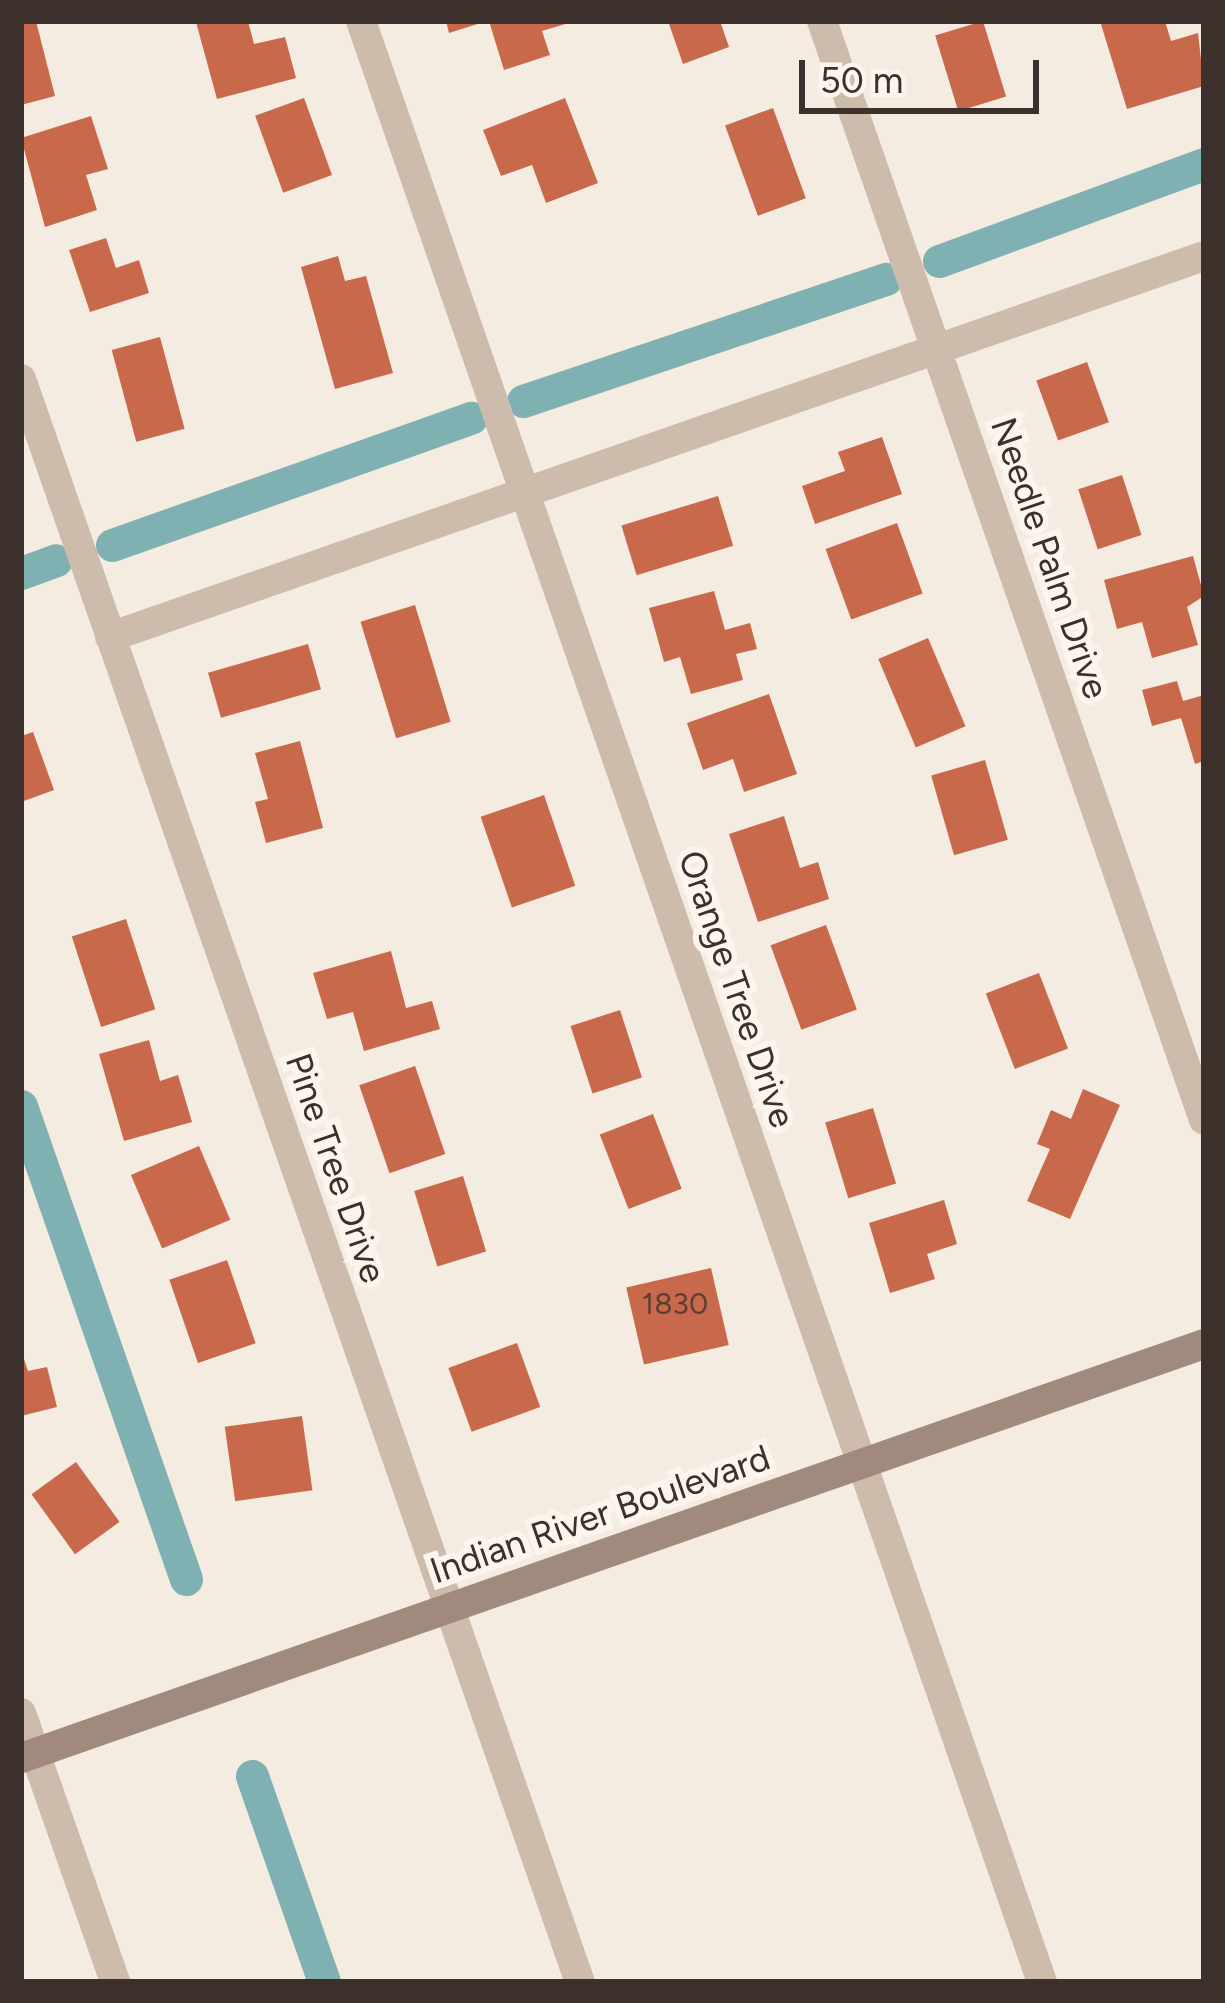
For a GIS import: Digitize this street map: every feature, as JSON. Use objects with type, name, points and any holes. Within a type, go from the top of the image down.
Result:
[{"type":"main road","name":"Indian River Boulevard","points":[[28,1755],[1204,1344]]},
{"type":"street","name":"Orange Tree Drive","points":[[361,21],[1042,1982]]},
{"type":"street","name":"Needle Palm Drive","points":[[822,21],[1204,1120]]},
{"type":"street","points":[[110,637],[1204,256]]},
{"type":"street","name":"Pine Tree Drive","points":[[21,379],[580,1982]]},
{"type":"street","points":[[21,1713],[28,1755],[115,1982]]},
{"type":"building","points":[[21,21],[36,21],[55,96],[21,105]]},
{"type":"building","points":[[248,21],[254,44],[285,37],[296,78],[217,99],[196,22]]},
{"type":"building","points":[[446,21],[484,21],[484,22],[449,33]]},
{"type":"building","points":[[489,21],[572,22],[542,31],[550,55],[504,70]]},
{"type":"building","points":[[668,21],[720,21],[729,47],[683,64]]},
{"type":"building","points":[[983,21],[1006,97],[958,111],[935,36]]},
{"type":"building","points":[[1100,21],[1165,21],[1171,41],[1198,33],[1204,86],[1127,109]]},
{"type":"building","points":[[304,98],[332,175],[283,193],[255,116]]},
{"type":"building","points":[[565,98],[598,183],[546,203],[532,165],[501,176],[483,130]]},
{"type":"building","points":[[773,108],[806,198],[758,216],[725,125]]},
{"type":"building","points":[[91,116],[108,169],[86,175],[97,210],[45,227],[21,138]]},
{"type":"building","points":[[106,238],[116,268],[139,260],[149,293],[90,312],[69,250]]},
{"type":"building","points":[[338,256],[345,281],[366,276],[393,373],[335,389],[301,267]]},
{"type":"building","points":[[160,337],[185,429],[136,442],[112,350]]},
{"type":"building","points":[[1087,362],[1109,422],[1058,441],[1036,380]]},
{"type":"building","points":[[882,437],[902,494],[815,524],[802,486],[845,471],[838,452]]},
{"type":"building","points":[[1122,475],[1141,535],[1098,549],[1078,489]]},
{"type":"building","points":[[718,496],[733,546],[637,575],[621,526]]},
{"type":"building","points":[[897,523],[923,593],[851,619],[826,549]]},
{"type":"building","points":[[1193,556],[1204,596],[1187,607],[1198,645],[1152,658],[1142,622],[1117,629],[1104,580]]},
{"type":"building","points":[[714,591],[725,630],[750,623],[757,649],[736,654],[743,680],[691,694],[680,657],[664,662],[649,608]]},
{"type":"building","points":[[415,605],[451,722],[396,738],[360,622]]},
{"type":"building","points":[[928,638],[966,726],[916,747],[878,659]]},
{"type":"building","points":[[308,644],[321,689],[221,718],[208,673]]},
{"type":"building","points":[[1177,681],[1183,701],[1204,695],[1204,761],[1195,764],[1181,718],[1152,726],[1142,690]]},
{"type":"building","points":[[769,694],[797,774],[744,792],[733,759],[703,770],[687,723]]},
{"type":"building","points":[[33,732],[54,790],[21,802],[21,736]]},
{"type":"building","points":[[300,741],[323,828],[266,843],[255,802],[268,799],[255,753]]},
{"type":"building","points":[[985,760],[1008,840],[954,855],[931,775]]},
{"type":"building","points":[[544,795],[575,886],[512,908],[481,817]]},
{"type":"building","points":[[784,816],[800,868],[818,862],[829,899],[758,922],[729,834]]},
{"type":"building","points":[[126,919],[155,1009],[101,1027],[72,937]]},
{"type":"building","points":[[826,925],[857,1010],[801,1030],[771,945]]},
{"type":"building","points":[[391,951],[406,1008],[432,1001],[440,1029],[364,1051],[353,1012],[327,1019],[313,973]]},
{"type":"building","points":[[1039,973],[1068,1049],[1015,1069],[986,993]]},
{"type":"building","points":[[620,1010],[642,1078],[592,1094],[571,1026]]},
{"type":"building","points":[[149,1040],[160,1081],[178,1075],[192,1122],[124,1141],[99,1054]]},
{"type":"building","points":[[415,1066],[445,1154],[389,1173],[359,1085]]},
{"type":"building","points":[[1083,1089],[1120,1105],[1070,1219],[1027,1201],[1050,1149],[1037,1144],[1051,1110],[1071,1119]]},
{"type":"building","points":[[873,1108],[896,1184],[848,1198],[825,1123]]},
{"type":"building","points":[[653,1114],[682,1189],[628,1209],[600,1134]]},
{"type":"building","points":[[199,1146],[230,1220],[162,1249],[131,1175]]},
{"type":"building","points":[[463,1176],[486,1252],[437,1266],[414,1191]]},
{"type":"building","points":[[944,1200],[957,1244],[927,1254],[935,1279],[890,1293],[869,1223]]},
{"type":"building","points":[[227,1260],[256,1343],[198,1363],[169,1280]]},
{"type":"building","points":[[711,1268],[729,1345],[644,1365],[626,1288]]},
{"type":"building","points":[[517,1343],[540,1407],[472,1432],[448,1368]]},
{"type":"building","points":[[21,1350],[28,1371],[47,1367],[57,1407],[21,1416]]},
{"type":"building","points":[[302,1416],[312,1490],[235,1501],[225,1427]]},
{"type":"building","points":[[76,1462],[119,1522],[75,1554],[32,1494]]},
{"type":"waterway","points":[[939,261],[1204,164]]},
{"type":"waterway","points":[[523,401],[886,279]]},
{"type":"waterway","points":[[112,545],[471,418]]},
{"type":"waterway","points":[[21,573],[56,560]]},
{"type":"waterway","points":[[21,1106],[186,1579]]},
{"type":"waterway","points":[[252,1776],[324,1982]]}]
